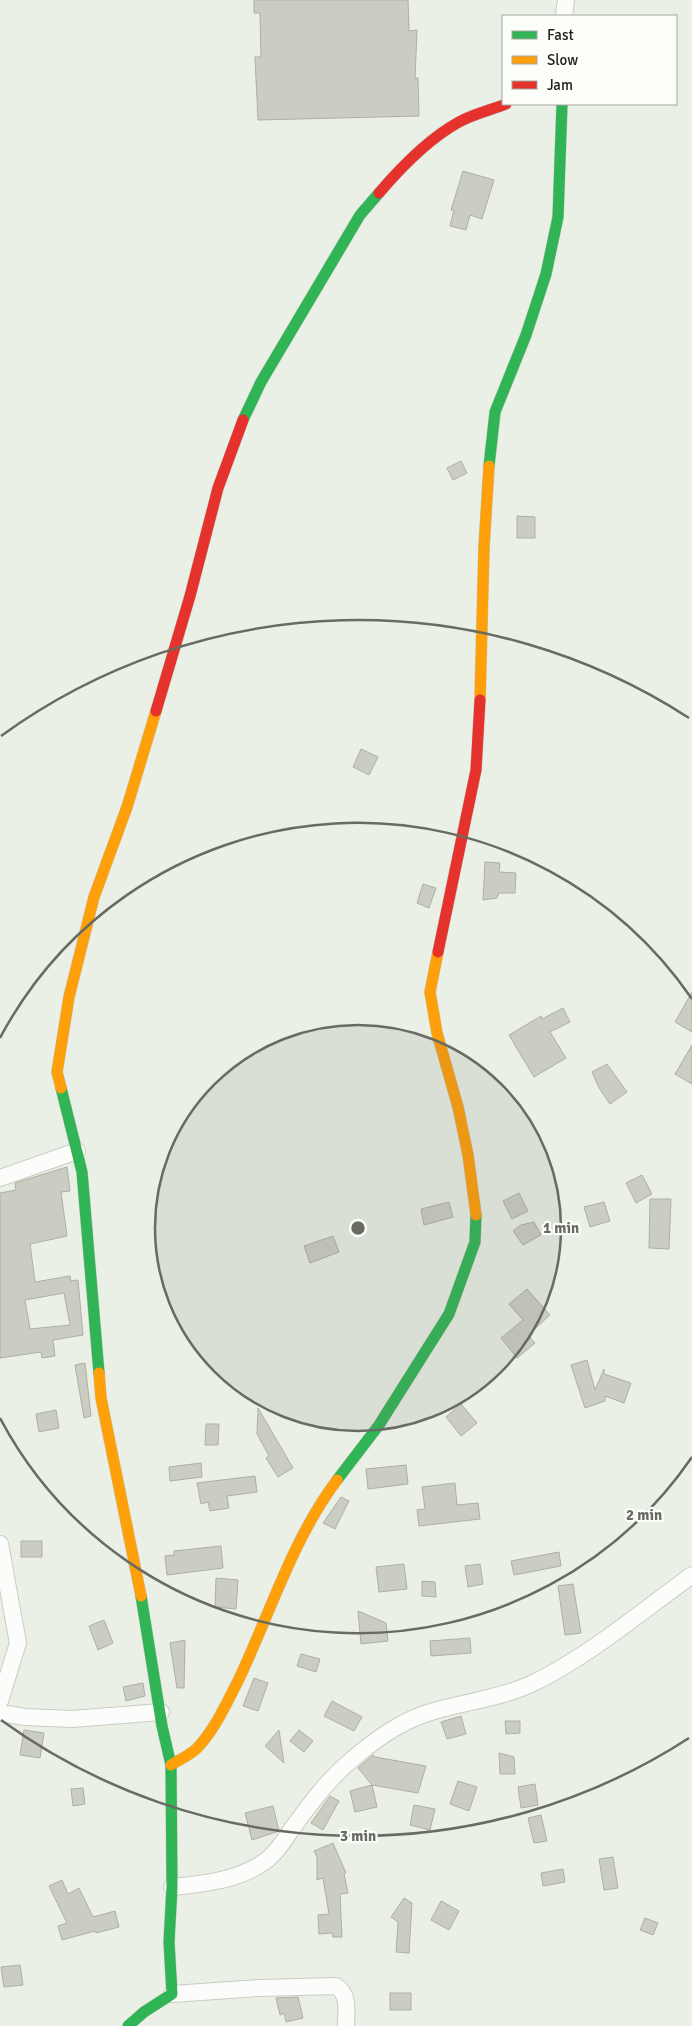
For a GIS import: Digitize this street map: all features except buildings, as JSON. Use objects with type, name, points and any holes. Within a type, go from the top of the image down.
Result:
[{"type":"street","points":[[564,15],[566,0]]},
{"type":"street","points":[[172,1994],[169,1942],[172,1887],[171,1765],[149,1632],[101,1398],[82,1172],[57,1072],[69,997],[94,897],[130,798],[190,596],[218,488],[240,426],[261,382],[360,215],[395,174],[427,144],[460,121],[503,105]]},
{"type":"street","points":[[171,1765],[198,1748],[216,1723],[257,1641],[305,1528],[332,1484],[379,1425],[439,1331],[449,1314],[476,1242],[478,1219],[468,1155],[458,1106],[437,1033],[430,992],[476,770],[484,547],[490,446],[495,412],[526,336],[546,274],[558,217],[562,105]]},
{"type":"street","points":[[0,1178],[77,1152]]},
{"type":"street","points":[[0,1544],[18,1643],[0,1701]]},
{"type":"street","points":[[172,1887],[202,1884],[233,1876],[256,1867],[279,1847],[334,1776],[352,1759],[394,1727],[432,1711],[508,1692],[540,1680],[573,1660],[692,1575]]},
{"type":"street","points":[[0,1713],[25,1717],[72,1719],[161,1712]]},
{"type":"street","points":[[128,2026],[144,2012],[172,1994],[336,1986],[341,1989],[346,2000],[346,2026]]},
{"type":"traffic: fast","points":[[489,466],[495,412],[526,335],[546,274],[558,217],[562,105]]},
{"type":"traffic: fast","points":[[243,420],[261,382],[360,215],[379,193]]},
{"type":"traffic: fast","points":[[61,1088],[82,1172],[99,1373]]},
{"type":"traffic: fast","points":[[337,1480],[379,1425],[449,1314],[475,1242],[476,1215]]},
{"type":"traffic: fast","points":[[128,2026],[144,2012],[172,1994],[169,1942],[172,1887],[171,1765],[162,1726],[141,1596]]},
{"type":"traffic: slow","points":[[480,700],[484,547],[489,466]]},
{"type":"traffic: slow","points":[[61,1088],[57,1072],[69,997],[94,897],[127,807],[156,711]]},
{"type":"traffic: slow","points":[[438,952],[430,992],[437,1033],[458,1107],[468,1155],[476,1215]]},
{"type":"traffic: slow","points":[[99,1373],[101,1398],[141,1596]]},
{"type":"traffic: slow","points":[[171,1765],[196,1749],[216,1723],[250,1656],[294,1552],[321,1503],[337,1480]]},
{"type":"traffic: jam","points":[[379,193],[406,163],[437,136],[464,119],[503,105]]},
{"type":"traffic: jam","points":[[156,711],[190,596],[218,488],[243,420]]},
{"type":"traffic: jam","points":[[438,952],[476,770],[480,700]]}]
